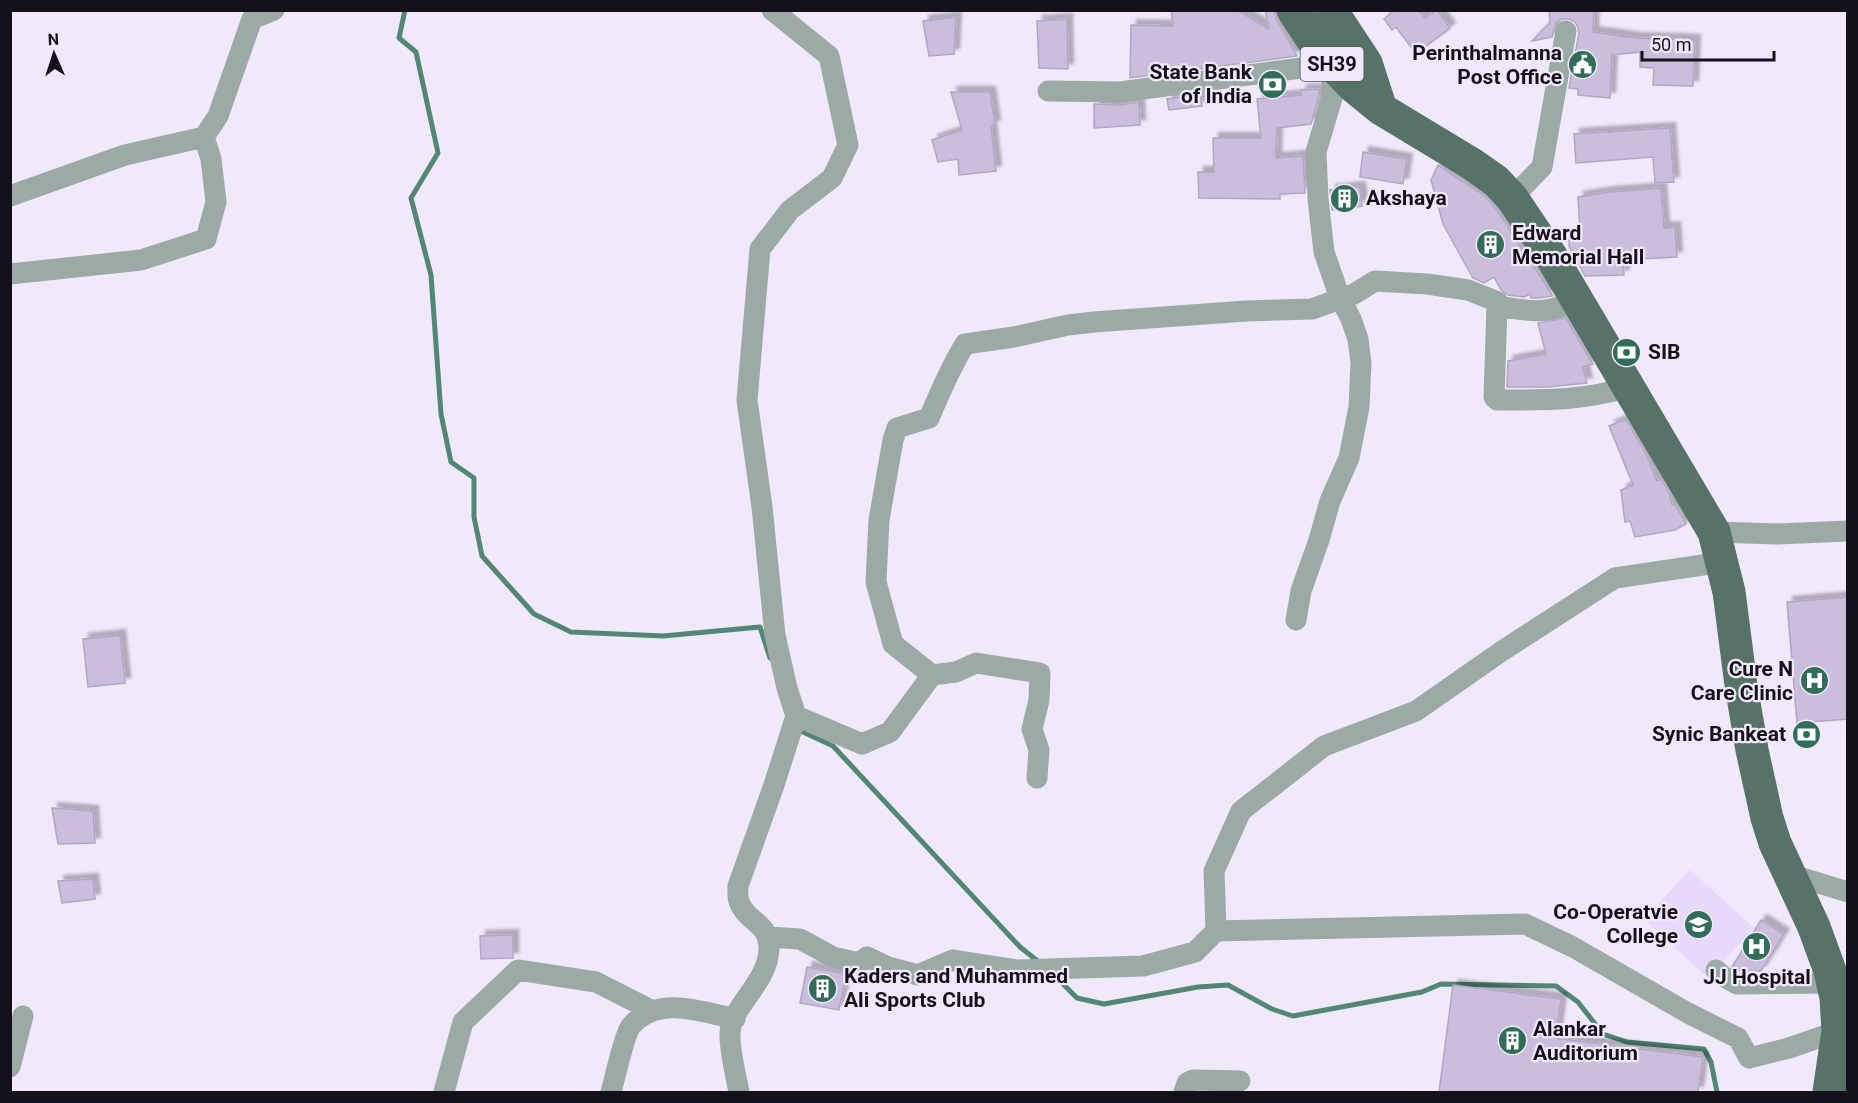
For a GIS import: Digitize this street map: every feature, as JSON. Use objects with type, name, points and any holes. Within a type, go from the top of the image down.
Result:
[{"type":"main road","name":"SH39","points":[[1293,10],[1321,53],[1354,87],[1381,109]]},
{"type":"main road","name":"SH39","points":[[1330,10],[1366,63],[1381,109]]},
{"type":"main road","points":[[1381,109],[1472,164],[1496,181],[1512,198],[1551,255],[1719,547],[1729,592],[1741,685],[1758,777],[1775,843],[1814,927],[1833,983],[1843,1034],[1829,1092]]},
{"type":"street","points":[[10,196],[117,157],[204,137],[218,116],[252,19],[274,10]]},
{"type":"street","points":[[740,1092],[730,1032],[737,1013],[758,984],[769,953],[769,937],[760,924],[744,911],[738,902],[738,886],[796,716],[775,635],[762,507],[747,400],[760,249],[790,210],[832,178],[848,145],[830,56],[772,10]]},
{"type":"street","points":[[1512,198],[1542,167],[1566,31]]},
{"type":"street","points":[[1048,91],[1120,92],[1332,64],[1332,98],[1316,152],[1318,199],[1324,252],[1340,298],[1358,339],[1361,363],[1359,407],[1349,458],[1330,501],[1301,591],[1296,620]]},
{"type":"street","points":[[10,274],[141,260],[206,239],[216,202],[211,159],[204,137]]},
{"type":"street","points":[[1037,778],[1039,750],[1032,729],[1039,700],[1040,673],[976,663],[956,672],[932,675],[893,644],[876,582],[879,520],[897,428],[929,418],[952,364],[964,344],[1094,322],[1246,311],[1312,309],[1354,294],[1375,281],[1427,284],[1468,290],[1498,302],[1494,397],[1497,400],[1562,400],[1629,387]]},
{"type":"street","points":[[1497,306],[1541,312],[1564,307],[1577,299]]},
{"type":"street","points":[[1216,931],[1214,871],[1241,811],[1324,746],[1416,711],[1502,651],[1614,578],[1719,547],[1777,534],[1848,531]]},
{"type":"street","points":[[796,716],[862,744],[890,732],[932,675]]},
{"type":"street","points":[[1790,874],[1848,892]]},
{"type":"street","points":[[769,937],[800,939],[833,957],[859,963],[867,957],[888,967],[918,975],[953,960],[1017,970],[1143,966],[1195,952],[1216,931],[1526,924],[1573,947],[1688,1013],[1738,1038],[1749,1058],[1843,1034]]},
{"type":"street","points":[[444,1092],[463,1022],[518,970],[596,982],[651,1010],[688,1008],[735,1019]]},
{"type":"street","points":[[1716,970],[1737,984],[1833,983]]},
{"type":"street","points":[[610,1092],[629,1027],[651,1010]]},
{"type":"street","points":[[10,1067],[23,1016]]},
{"type":"street","points":[[1184,1092],[1186,1083],[1193,1080],[1240,1081]]},
{"type":"shaded area","name":"Co-Operatvie College","points":[[1690,870],[1754,928],[1708,978],[1644,919]]},
{"type":"building","points":[[1171,10],[1237,10],[1269,29],[1265,10],[1274,10],[1297,56],[1130,78],[1131,25],[1173,26]]},
{"type":"building","points":[[1395,10],[1418,10],[1425,18],[1437,10],[1450,28],[1416,54],[1396,27],[1392,30],[1384,19]]},
{"type":"building","points":[[1549,10],[1594,10],[1593,32],[1636,38],[1695,40],[1693,86],[1653,85],[1654,68],[1640,67],[1640,52],[1612,55],[1610,98],[1578,95],[1578,89],[1569,88],[1579,33],[1575,22],[1561,19],[1556,23],[1552,37],[1532,41],[1550,23]]},
{"type":"building","points":[[956,17],[954,54],[929,56],[923,21]]},
{"type":"building","points":[[1067,19],[1068,69],[1039,68],[1037,21]]},
{"type":"building","points":[[1319,89],[1311,124],[1277,128],[1276,158],[1303,156],[1305,193],[1280,194],[1280,199],[1199,198],[1198,172],[1214,172],[1213,138],[1261,138],[1257,99],[1301,95],[1301,90]]},
{"type":"building","points":[[951,92],[990,92],[995,125],[991,126],[996,171],[959,175],[958,159],[938,162],[932,140],[962,130]]},
{"type":"building","points":[[1201,94],[1202,106],[1169,110],[1167,99]]},
{"type":"building","points":[[1139,102],[1140,125],[1094,128],[1094,104],[1120,105]]},
{"type":"building","points":[[1670,128],[1674,182],[1655,183],[1653,157],[1576,163],[1574,134]]},
{"type":"building","points":[[1363,152],[1407,159],[1403,184],[1360,177]]},
{"type":"building","name":"Edward Memorial Hall","points":[[1438,165],[1484,195],[1497,210],[1553,296],[1531,298],[1530,294],[1524,297],[1508,295],[1501,290],[1494,277],[1484,283],[1473,278],[1443,224],[1431,180]]},
{"type":"building","name":"Akshaya","points":[[1360,187],[1362,206],[1332,210],[1330,190]]},
{"type":"building","points":[[1661,188],[1664,228],[1675,227],[1677,257],[1623,260],[1624,275],[1585,276],[1569,246],[1569,235],[1580,233],[1578,197]]},
{"type":"building","points":[[1566,318],[1593,364],[1583,367],[1587,383],[1547,387],[1507,387],[1508,361],[1546,354],[1538,323]]},
{"type":"building","points":[[1626,419],[1646,454],[1657,481],[1661,479],[1669,492],[1672,505],[1675,504],[1686,524],[1675,530],[1635,537],[1630,521],[1625,522],[1621,490],[1633,485],[1609,426]]},
{"type":"building","points":[[1848,597],[1848,719],[1797,723],[1787,602]]},
{"type":"building","points":[[120,635],[125,683],[88,687],[83,639]]},
{"type":"building","points":[[52,808],[93,811],[95,843],[58,844]]},
{"type":"building","points":[[93,879],[95,899],[62,903],[58,881]]},
{"type":"building","points":[[1761,920],[1784,934],[1761,971],[1740,971],[1732,967]]},
{"type":"building","points":[[513,935],[513,958],[481,959],[480,936]]},
{"type":"building","name":"Kaders and Muhammed Ali Sports Club","points":[[807,967],[846,974],[839,1010],[800,1003]]},
{"type":"building","name":"Alankar Auditorium","points":[[1453,985],[1561,999],[1556,1038],[1703,1057],[1698,1092],[1439,1092]]},
{"type":"waterway","points":[[405,10],[399,38],[416,52],[438,153],[411,198],[431,275],[441,414],[451,462],[474,478],[474,517],[482,556],[534,614],[571,632],[663,636],[760,627],[770,658]]},
{"type":"waterway","points":[[803,732],[833,746],[1020,947],[1039,962]]},
{"type":"waterway","points":[[1058,979],[1077,998],[1104,1004],[1198,987],[1228,985],[1272,1009],[1293,1016],[1422,992],[1441,984],[1556,986],[1578,1002],[1603,1034],[1627,1042],[1704,1049],[1711,1062],[1717,1092]]},
{"type":"place","name":"Perinthalmanna Post Office","points":[[1583,65]]},
{"type":"place","name":"State Bank of India","points":[[1273,84]]},
{"type":"place","name":"Akshaya","points":[[1345,198]]},
{"type":"place","name":"Edward Memorial Hall","points":[[1491,245]]},
{"type":"place","name":"SIB","points":[[1627,352]]},
{"type":"place","name":"Cure N Care Clinic","points":[[1814,681]]},
{"type":"place","name":"Synic Bankeat","points":[[1807,734]]},
{"type":"place","name":"Co-Operatvie College","points":[[1699,924]]},
{"type":"place","name":"JJ Hospital","points":[[1757,946]]},
{"type":"place","name":"Kaders and Muhammed Ali Sports Club","points":[[823,988]]},
{"type":"place","name":"Alankar Auditorium","points":[[1512,1041]]}]
